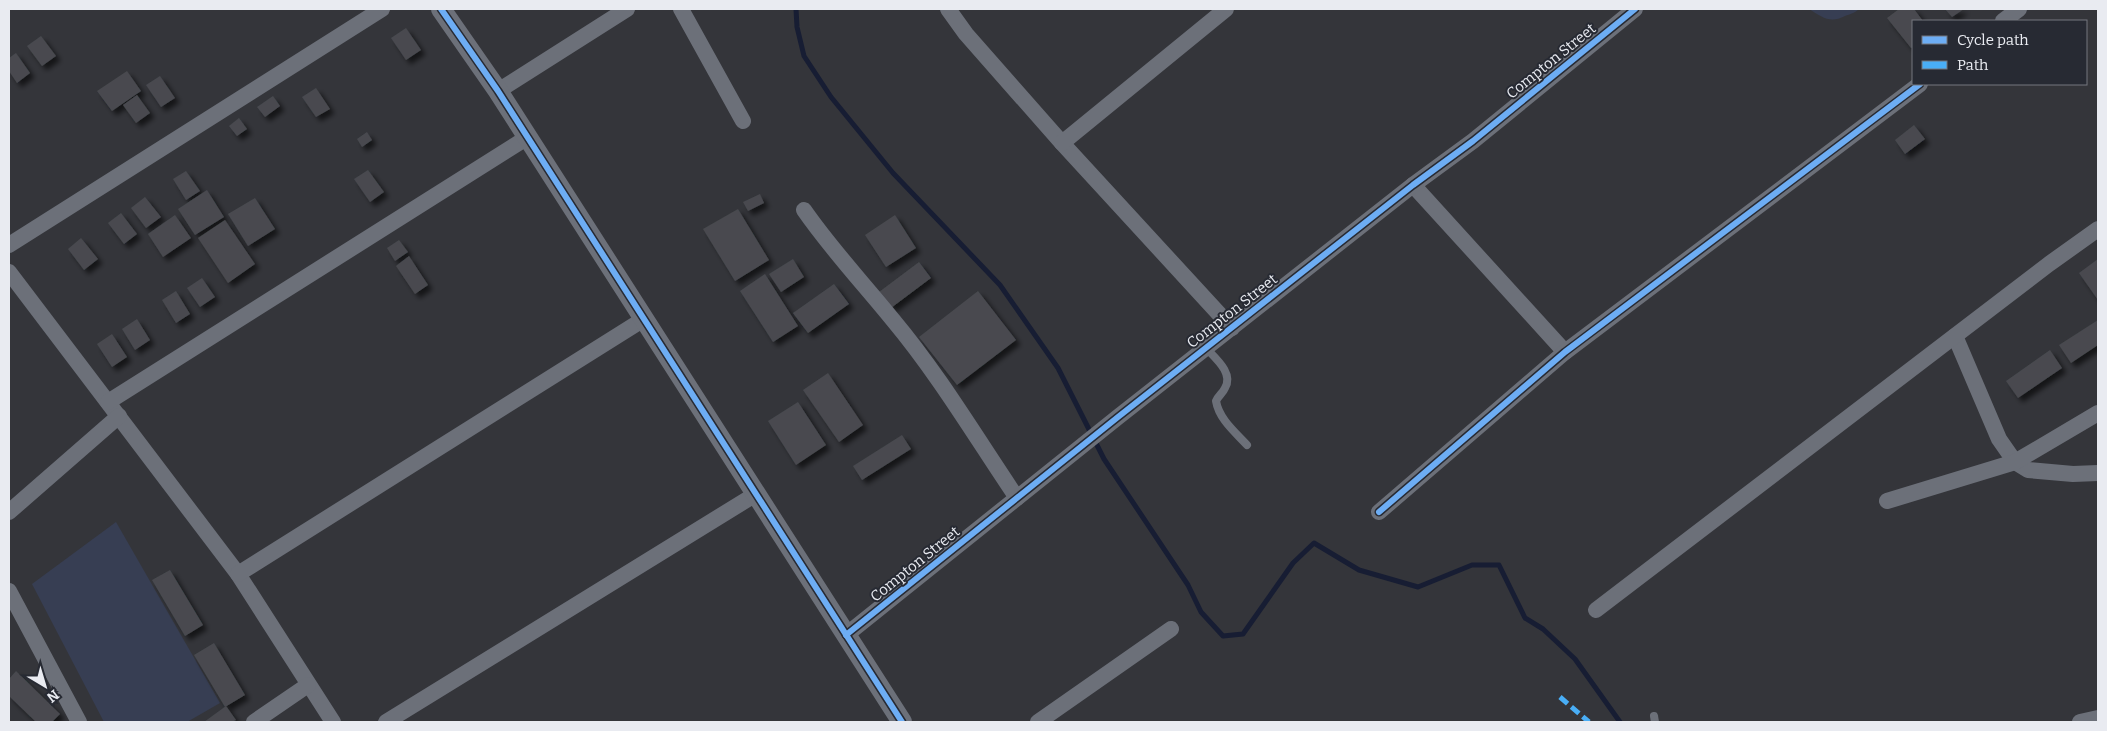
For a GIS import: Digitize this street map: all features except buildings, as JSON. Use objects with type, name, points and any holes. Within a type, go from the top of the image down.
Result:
[{"type":"street","points":[[9,245],[382,9]]},
{"type":"street","points":[[441,9],[528,137],[902,722]]},
{"type":"street","points":[[498,91],[627,9]]},
{"type":"street","points":[[681,9],[743,121]]},
{"type":"street","points":[[948,9],[966,34],[1062,143],[1232,328]]},
{"type":"street","points":[[1062,143],[1226,9]]},
{"type":"street","name":"Compton Street","points":[[846,635],[1118,417],[1413,185],[1473,141],[1635,9]]},
{"type":"street","points":[[2004,20],[2019,9]]},
{"type":"street","points":[[1379,512],[1565,352],[1919,85]]},
{"type":"street","points":[[108,402],[528,137]]},
{"type":"street","points":[[1413,185],[1565,352]]},
{"type":"street","points":[[804,210],[828,244],[893,319],[1017,498]]},
{"type":"street","points":[[1596,610],[2098,229]]},
{"type":"street","points":[[9,272],[238,574],[333,722]]},
{"type":"street","points":[[238,574],[644,318]]},
{"type":"street","points":[[1955,336],[1999,439],[2015,462],[2028,470],[2073,474],[2098,473]]},
{"type":"street","points":[[1887,501],[2015,462],[2098,413]]},
{"type":"street","points":[[9,512],[119,416]]},
{"type":"street","points":[[386,722],[756,494]]},
{"type":"street","points":[[9,591],[79,722]]},
{"type":"street","points":[[1038,722],[1171,629]]},
{"type":"street","points":[[254,722],[308,685]]},
{"type":"street","points":[[2080,722],[2098,718]]},
{"type":"lane","points":[[1206,348],[1226,371],[1228,377],[1226,388],[1216,401],[1217,408],[1247,445]]},
{"type":"shaded area","points":[[1809,9],[1859,9],[1840,18],[1830,19],[1822,17]]},
{"type":"shaded area","points":[[116,522],[220,703],[187,722],[104,722],[32,584]]},
{"type":"waterway","points":[[796,9],[797,27],[804,56],[831,97],[893,173],[1000,285],[1058,368],[1104,459],[1188,585],[1201,612],[1223,636],[1243,634],[1293,563],[1314,543],[1359,570],[1418,587],[1472,565],[1499,565],[1525,618],[1543,629],[1575,659],[1620,722]]},
{"type":"marked path","points":[[1560,697],[1589,722]]},
{"type":"cycle path","points":[[441,9],[498,91],[902,722]]},
{"type":"cycle path","points":[[846,635],[1118,417],[1413,185],[1473,141],[1635,9]]},
{"type":"cycle path","points":[[1379,512],[1565,352],[1919,85]]}]
